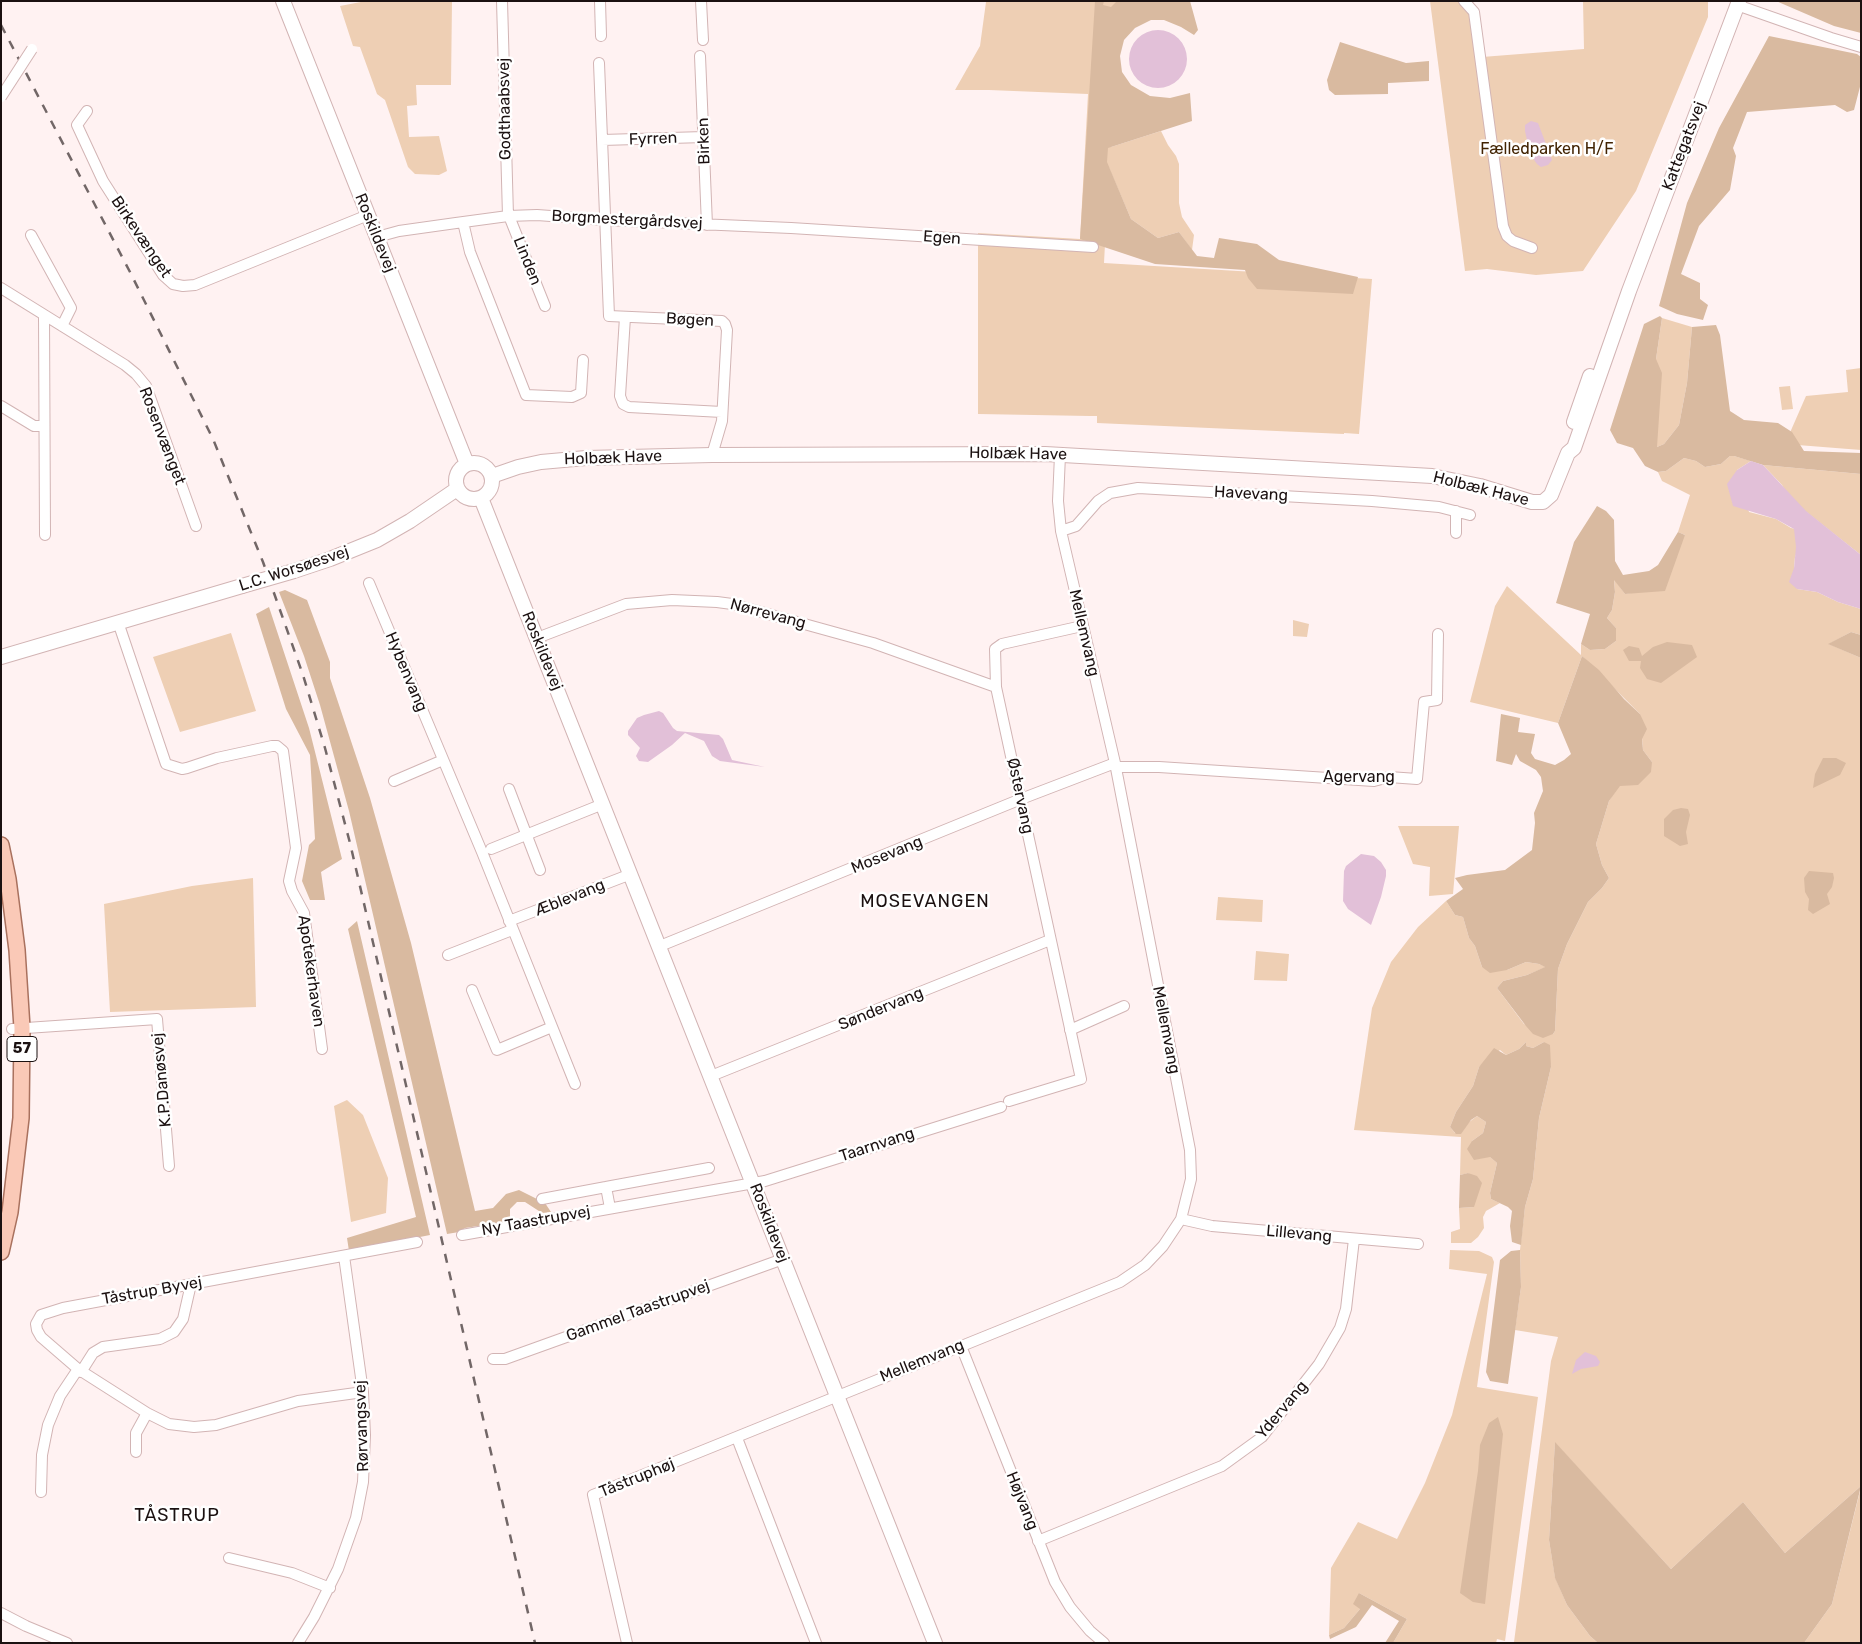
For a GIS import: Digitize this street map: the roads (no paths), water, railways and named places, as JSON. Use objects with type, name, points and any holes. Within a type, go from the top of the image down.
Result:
[{"type":"main road","name":"57","points":[[1,845],[8,879],[17,950],[17,1028],[13,1118],[1,1202]]},
{"type":"main road","name":"57","points":[[1,880],[17,1028],[21,1118],[10,1212],[1,1252]]},
{"type":"street","name":"Roskildevej","points":[[283,1],[467,464]]},
{"type":"street","name":"Godthaabsvej","points":[[502,1],[509,216]]},
{"type":"street","points":[[600,1],[601,36]]},
{"type":"street","points":[[701,1],[703,40]]},
{"type":"street","points":[[1464,1],[1474,12],[1503,226],[1510,239],[1516,244],[1532,248]]},
{"type":"street","points":[[1738,3],[1831,38],[1861,46]]},
{"type":"street","name":"Kattegatsvej","points":[[1568,453],[1574,448],[1629,291],[1738,3]]},
{"type":"street","points":[[1,97],[32,49]]},
{"type":"street","name":"Birken","points":[[700,56],[707,225]]},
{"type":"street","points":[[599,63],[605,220]]},
{"type":"street","name":"Birkevænget","points":[[87,111],[77,125],[103,181],[162,275],[173,284],[183,286],[195,285],[368,215]]},
{"type":"street","name":"Fyrren","points":[[602,140],[704,137]]},
{"type":"street","name":"Borgmestergårdsvej","points":[[377,238],[399,231],[509,216],[791,228]]},
{"type":"street","name":"Linden","points":[[509,216],[545,306]]},
{"type":"street","name":"Bøgen","points":[[605,220],[609,316],[724,322],[727,330],[722,412],[720,429],[712,454]]},
{"type":"street","points":[[463,222],[470,252],[526,394],[572,397],[581,393],[582,360]]},
{"type":"street","name":"Egen","points":[[791,228],[1093,247]]},
{"type":"street","points":[[31,235],[71,308],[62,326]]},
{"type":"street","name":"Rosenvænget","points":[[1,288],[124,365],[136,374],[146,386],[196,526]]},
{"type":"street","name":"Kattegatsvej","points":[[1543,502],[1551,495],[1568,453],[1568,446],[1581,399],[1604,339],[1629,291]]},
{"type":"street","points":[[44,315],[45,535]]},
{"type":"street","points":[[625,317],[620,396],[623,404],[629,408],[722,412]]},
{"type":"street","points":[[1,406],[34,426],[44,426]]},
{"type":"street","name":"Holbæk Have","points":[[492,476],[518,467],[565,459],[712,454],[990,453],[1060,455],[1415,475],[1473,484],[1532,502],[1543,502]]},
{"type":"street","name":"Mellemvang","points":[[838,1397],[1120,1282],[1145,1265],[1164,1246],[1181,1219],[1191,1179],[1190,1150],[1115,765],[1061,531],[1058,501],[1060,455]]},
{"type":"street","points":[[467,464],[482,464],[492,476],[491,489],[481,498],[470,499],[457,489],[456,477],[462,467],[467,464]]},
{"type":"street","name":"Havevang","points":[[1061,531],[1076,526],[1098,501],[1110,493],[1138,488],[1372,501],[1440,507],[1470,515]]},
{"type":"street","name":"L.C. Worsøesvej","points":[[1,656],[330,559],[376,540],[410,521],[457,489]]},
{"type":"street","name":"Roskildevej","points":[[481,498],[754,1182],[782,1259],[935,1643]]},
{"type":"street","points":[[1456,510],[1456,533]]},
{"type":"street","name":"Hybenvang","points":[[369,584],[443,760],[486,850],[511,926],[575,1084]]},
{"type":"street","name":"Nørrevang","points":[[538,638],[626,604],[672,600],[717,602],[732,604],[873,643],[996,687]]},
{"type":"street","name":"Apotekerhaven","points":[[118,622],[166,764],[184,769],[217,758],[272,746],[277,746],[283,751],[296,848],[289,881],[292,891],[304,913],[322,1049]]},
{"type":"street","name":"Østervang","points":[[1005,1104],[1080,1079],[996,687],[995,653],[997,646],[1082,626]]},
{"type":"street","name":"Agervang","points":[[1115,765],[1374,781],[1388,777],[1418,779],[1424,702],[1437,700],[1438,634]]},
{"type":"street","points":[[394,781],[443,760]]},
{"type":"street","name":"Mosevang","points":[[660,946],[1021,799],[1115,765]]},
{"type":"street","points":[[509,789],[540,870]]},
{"type":"street","points":[[486,850],[603,804]]},
{"type":"street","name":"Æblevang","points":[[511,926],[631,874]]},
{"type":"street","points":[[448,955],[511,926]]},
{"type":"street","name":"Søndervang","points":[[711,1076],[1050,940]]},
{"type":"street","points":[[472,990],[497,1050],[552,1027]]},
{"type":"street","points":[[1070,1030],[1124,1006]]},
{"type":"street","name":"K.P.Danøsvej","points":[[17,1028],[157,1019],[169,1166]]},
{"type":"street","name":"Taarnvang","points":[[754,1182],[765,1181],[1005,1104]]},
{"type":"street","name":"Ny Taastrupvej","points":[[542,1199],[709,1168]]},
{"type":"street","name":"Ny Taastrupvej","points":[[462,1235],[754,1182]]},
{"type":"street","name":"Ny Taastrupvej","points":[[606,1187],[610,1208]]},
{"type":"street","name":"Lillevang","points":[[1181,1219],[1212,1226],[1418,1244]]},
{"type":"street","name":"Ydervang","points":[[1038,1541],[1222,1466],[1262,1436],[1319,1364],[1340,1328],[1348,1302],[1354,1239]]},
{"type":"street","name":"Tåstrup Byvej","points":[[363,1392],[298,1401],[216,1425],[175,1425],[147,1414],[80,1370],[39,1334],[36,1324],[41,1315],[109,1298],[417,1242]]},
{"type":"street","name":"Rørvangsvej","points":[[298,1643],[330,1588],[346,1550],[356,1518],[363,1482],[365,1435],[363,1392],[344,1256]]},
{"type":"street","name":"Gammel Taastrupvej","points":[[493,1359],[505,1359],[782,1259]]},
{"type":"street","points":[[41,1492],[42,1456],[48,1425],[60,1396],[93,1354],[103,1347],[160,1339],[176,1330],[183,1319],[191,1284]]},
{"type":"street","name":"Højvang","points":[[961,1346],[1055,1582],[1070,1607],[1104,1643]]},
{"type":"street","name":"Tåstruphøj","points":[[626,1643],[593,1495],[838,1397]]},
{"type":"street","points":[[136,1452],[136,1433],[147,1414]]},
{"type":"street","points":[[736,1438],[816,1643]]},
{"type":"street","points":[[230,1558],[292,1573],[330,1588]]},
{"type":"street","points":[[1,1613],[67,1643]]},
{"type":"railway","points":[[1,25],[130,272],[213,439],[263,562],[303,675],[325,748],[350,843],[535,1643]]},
{"type":"district","name":"MOSEVANGEN","points":[[925,902]]},
{"type":"district","name":"TÅSTRUP","points":[[177,1516]]},
{"type":"park label","name":"Fælledparken H/F","points":[[1547,149]]}]
